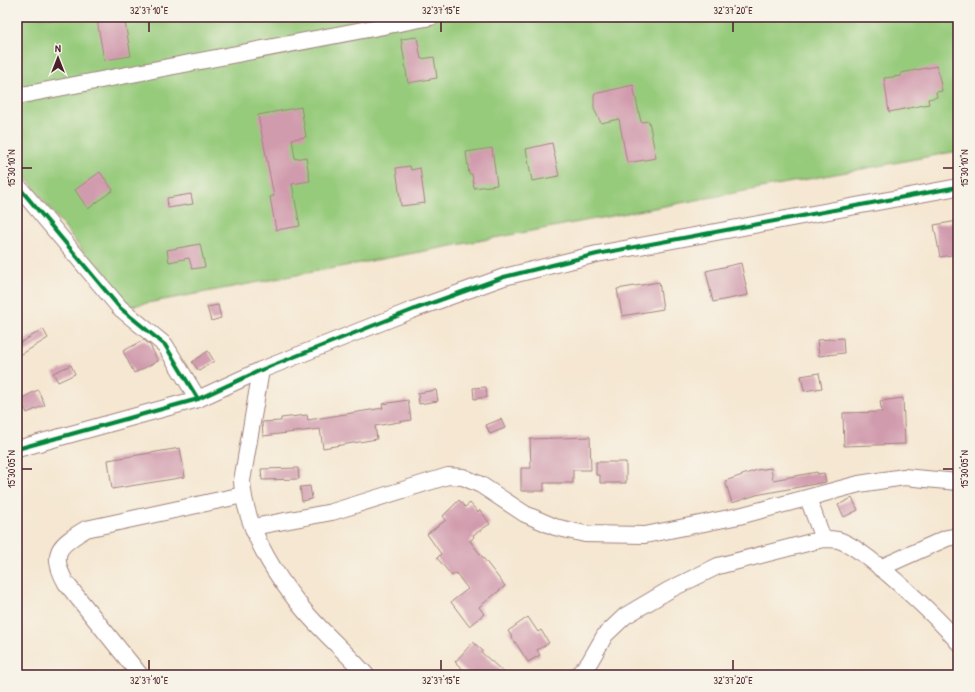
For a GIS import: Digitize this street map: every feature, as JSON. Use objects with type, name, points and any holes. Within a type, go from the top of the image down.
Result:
[{"type":"street","points":[[17,96],[431,17]]},
{"type":"street","points":[[17,185],[120,308],[166,345],[198,399]]},
{"type":"street","points":[[17,449],[198,399],[261,370],[414,308],[504,278],[597,254],[958,187]]},
{"type":"street","points":[[261,370],[242,481],[243,495],[253,527],[267,556],[284,584],[304,609],[366,675]]},
{"type":"street","points":[[253,527],[332,512],[448,476],[462,477],[481,485],[525,514],[555,527],[585,534],[645,535],[739,516],[859,484],[904,477],[958,482]]},
{"type":"street","points":[[140,675],[66,583],[58,569],[58,554],[66,540],[86,529],[243,495]]},
{"type":"street","points":[[808,498],[823,539]]},
{"type":"street","points":[[880,568],[947,538],[958,536]]},
{"type":"street","points":[[578,675],[589,664],[605,635],[625,616],[670,590],[718,566],[823,539],[838,540],[856,549],[880,568],[958,642]]},
{"type":"green space","points":[[17,17],[958,17],[958,151],[126,307],[17,166]]},
{"type":"building","points":[[112,17],[124,17],[131,56],[104,60],[97,20]]},
{"type":"building","points":[[417,37],[421,59],[434,57],[437,78],[408,83],[401,39]]},
{"type":"building","points":[[937,66],[942,91],[936,92],[937,97],[928,99],[929,104],[889,112],[884,78],[901,76],[901,73]]},
{"type":"building","points":[[633,85],[641,122],[649,121],[656,158],[627,163],[619,119],[601,123],[594,109],[594,94]]},
{"type":"building","points":[[301,107],[306,137],[292,139],[295,159],[306,157],[310,181],[292,184],[300,226],[276,230],[270,197],[274,196],[258,115]]},
{"type":"building","points":[[552,143],[559,176],[532,181],[526,149]]},
{"type":"building","points":[[492,148],[497,185],[474,188],[472,174],[469,174],[466,152]]},
{"type":"building","points":[[410,166],[411,170],[420,168],[425,203],[401,206],[396,168]]},
{"type":"building","points":[[100,172],[113,190],[88,209],[75,190]]},
{"type":"building","points":[[191,194],[193,204],[168,208],[167,198]]},
{"type":"building","points":[[958,221],[958,254],[940,257],[934,225]]},
{"type":"building","points":[[200,244],[205,267],[192,269],[189,258],[169,262],[167,250]]},
{"type":"building","points":[[741,263],[748,295],[713,302],[706,271]]},
{"type":"building","points":[[659,282],[663,309],[622,316],[617,289]]},
{"type":"building","points":[[218,305],[221,318],[211,321],[207,307]]},
{"type":"building","points":[[43,329],[48,338],[17,357],[17,345]]},
{"type":"building","points":[[843,338],[844,353],[819,356],[817,340]]},
{"type":"building","points":[[144,340],[150,345],[158,361],[134,373],[123,351]]},
{"type":"building","points":[[208,351],[214,361],[199,371],[192,362]]},
{"type":"building","points":[[71,365],[75,374],[58,382],[53,373]]},
{"type":"building","points":[[819,373],[822,388],[804,391],[801,376]]},
{"type":"building","points":[[486,387],[487,397],[474,399],[473,388]]},
{"type":"building","points":[[38,390],[45,405],[27,413],[20,399]]},
{"type":"building","points":[[436,390],[438,401],[419,404],[418,393]]},
{"type":"building","points":[[903,398],[905,444],[844,446],[843,413],[882,412],[880,401]]},
{"type":"building","points":[[408,400],[411,420],[375,426],[377,439],[323,448],[320,429],[263,436],[262,422],[281,421],[281,418],[307,415],[308,420],[383,408],[382,404]]},
{"type":"building","points":[[501,419],[505,428],[490,434],[486,425]]},
{"type":"building","points":[[590,437],[591,470],[573,470],[573,483],[544,483],[544,491],[521,491],[521,468],[531,468],[530,439]]},
{"type":"building","points":[[180,448],[185,477],[112,489],[108,460]]},
{"type":"building","points":[[596,462],[626,462],[626,483],[600,483],[600,475],[596,475]]},
{"type":"building","points":[[298,468],[299,479],[262,480],[261,469]]},
{"type":"building","points":[[771,468],[773,480],[817,472],[818,474],[824,473],[826,482],[756,495],[732,503],[725,481],[757,470]]},
{"type":"building","points":[[310,486],[312,499],[302,501],[300,487]]},
{"type":"building","points":[[852,498],[858,510],[844,517],[838,505]]},
{"type":"building","points":[[459,500],[465,507],[470,503],[478,512],[480,510],[490,524],[473,535],[474,537],[470,541],[505,586],[479,607],[484,614],[469,626],[451,602],[468,589],[456,573],[452,576],[437,558],[441,554],[427,534],[446,520],[443,516]]},
{"type":"building","points":[[528,617],[538,632],[541,630],[549,643],[537,650],[540,655],[528,662],[508,631]]},
{"type":"building","points":[[473,642],[482,650],[482,653],[507,675],[469,675],[455,662]]},
{"type":"cycle path","points":[[17,185],[120,308],[165,345],[198,399]]},
{"type":"cycle path","points":[[17,449],[198,399],[261,370],[415,309],[504,277],[597,254],[958,187]]}]
